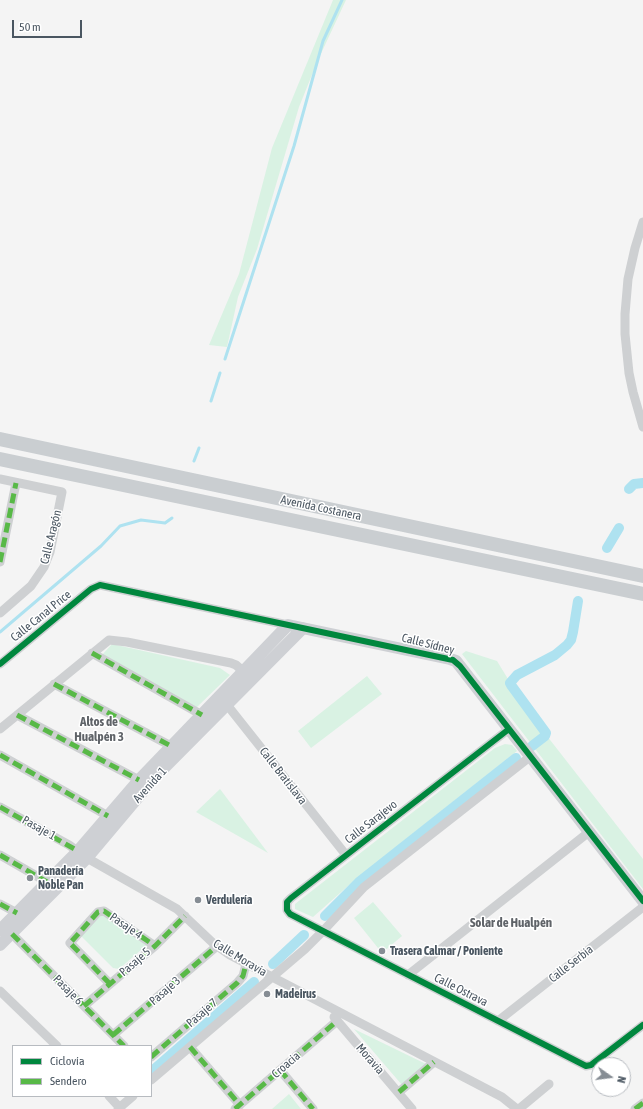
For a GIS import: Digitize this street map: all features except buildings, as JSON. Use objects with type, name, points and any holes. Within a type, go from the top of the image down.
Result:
[{"type":"main road","name":"Avenida Costanera","points":[[0,439],[643,576]]},
{"type":"main road","name":"Avenida Costanera","points":[[0,459],[643,594]]},
{"type":"street","points":[[643,222],[628,279],[625,334],[629,373],[643,427]]},
{"type":"street","points":[[0,479],[16,483],[0,562]]},
{"type":"street","name":"Calle Aragón","points":[[0,613],[31,586],[44,566],[50,552],[62,492],[16,483]]},
{"type":"street","name":"Calle Sídney","points":[[97,586],[111,587],[453,660],[458,664],[643,901]]},
{"type":"street","name":"Calle Canal Price","points":[[0,664],[91,589],[97,586]]},
{"type":"street","name":"Avenida 1","points":[[0,945],[16,913],[47,882],[82,855],[108,816],[139,780],[202,715],[224,700],[244,672],[288,625]]},
{"type":"street","name":"Avenida 1","points":[[6,932],[82,855],[224,700],[303,628]]},
{"type":"street","points":[[0,729],[107,640],[231,663],[236,665],[244,672]]},
{"type":"street","points":[[92,653],[202,715]]},
{"type":"street","points":[[54,684],[171,746]]},
{"type":"street","name":"Calle Bratislava","points":[[224,700],[346,855]]},
{"type":"street","points":[[17,715],[139,780]]},
{"type":"street","name":"Calle Sarajevo","points":[[323,931],[288,912],[286,905],[292,898],[346,855],[509,729]]},
{"type":"street","points":[[0,755],[108,816]]},
{"type":"street","points":[[152,1079],[271,978],[323,931],[364,887],[530,756]]},
{"type":"street","name":"Pasaje 1","points":[[0,807],[82,855]]},
{"type":"street","points":[[408,975],[589,832]]},
{"type":"street","points":[[0,855],[47,882]]},
{"type":"street","name":"Calle Moravia","points":[[82,855],[172,906],[185,916],[216,946],[246,964],[502,1097],[518,1109]]},
{"type":"street","points":[[0,904],[16,913]]},
{"type":"street","name":"Calle Serbia","points":[[498,1021],[643,907]]},
{"type":"street","name":"Pasaje 4","points":[[110,984],[70,943],[98,912],[104,911],[155,946]]},
{"type":"street","name":"Pasaje 5","points":[[84,1006],[155,946],[185,916]]},
{"type":"street","name":"Calle Ostrava","points":[[323,931],[588,1066],[643,1025]]},
{"type":"street","name":"Pasaje 6","points":[[6,932],[123,1045]]},
{"type":"street","name":"Pasaje 3","points":[[113,1035],[216,946]]},
{"type":"street","name":"Pasaje 7","points":[[152,1056],[237,982],[243,976],[246,964]]},
{"type":"street","points":[[0,990],[56,1045]]},
{"type":"street","name":"Moravia","points":[[330,1008],[337,1021],[412,1109]]},
{"type":"street","name":"Croacia","points":[[238,1107],[337,1021]]},
{"type":"street","points":[[190,1047],[238,1107]]},
{"type":"street","points":[[398,1092],[434,1062]]},
{"type":"street","points":[[280,1070],[313,1109]]},
{"type":"street","points":[[518,1109],[550,1084]]},
{"type":"street","points":[[110,1097],[119,1108],[132,1097]]},
{"type":"green space","points":[[333,0],[346,0],[318,60],[299,107],[257,249],[238,297],[227,347],[209,345],[239,274],[272,148]]},
{"type":"green space","points":[[112,644],[220,668],[230,675],[196,708],[102,655]]},
{"type":"green space","points":[[466,651],[497,661],[508,679],[508,686],[643,859],[643,889],[462,654]]},
{"type":"green space","points":[[367,676],[382,694],[311,748],[298,731]]},
{"type":"green space","points":[[505,744],[512,745],[517,751],[357,878],[313,917],[295,909],[295,904],[495,748]]},
{"type":"green space","points":[[220,789],[268,853],[196,812]]},
{"type":"green space","points":[[373,902],[402,936],[382,953],[354,918]]},
{"type":"green space","points":[[104,914],[149,943],[119,969],[113,968],[81,936],[98,915]]},
{"type":"green space","points":[[354,1029],[426,1064],[402,1085]]},
{"type":"green space","points":[[289,1094],[301,1109],[272,1109]]},
{"type":"waterway","points":[[225,359],[294,146],[323,41],[342,0]]},
{"type":"waterway","points":[[211,401],[220,373]]},
{"type":"waterway","points":[[194,461],[199,448]]},
{"type":"waterway","points":[[629,489],[634,484],[643,483]]},
{"type":"waterway","points":[[0,632],[101,546],[120,526],[141,520],[165,523],[172,518]]},
{"type":"waterway","points":[[607,548],[619,528]]},
{"type":"waterway","points":[[532,746],[545,736],[546,733],[510,683],[517,675],[555,655],[567,645],[571,640],[578,601]]},
{"type":"waterway","points":[[325,916],[359,882],[516,758]]},
{"type":"waterway","points":[[273,964],[304,935]]},
{"type":"waterway","points":[[152,1071],[254,982]]},
{"type":"marked path","points":[[0,562],[16,483]]},
{"type":"marked path","points":[[92,653],[202,715]]},
{"type":"marked path","points":[[54,684],[171,746]]},
{"type":"marked path","points":[[17,715],[139,780]]},
{"type":"marked path","points":[[0,755],[108,816]]},
{"type":"marked path","points":[[0,807],[78,851]]},
{"type":"marked path","points":[[0,855],[47,882]]},
{"type":"marked path","points":[[0,904],[17,913]]},
{"type":"marked path","points":[[110,984],[70,943],[98,912],[104,911],[155,946]]},
{"type":"marked path","points":[[84,1006],[155,946],[185,916]]},
{"type":"marked path","points":[[12,934],[123,1045]]},
{"type":"marked path","points":[[113,1035],[217,946]]},
{"type":"marked path","points":[[152,1056],[237,983],[243,976],[246,964]]},
{"type":"marked path","points":[[235,1109],[337,1021]]},
{"type":"marked path","points":[[190,1047],[240,1105]]},
{"type":"marked path","points":[[399,1092],[434,1062]]},
{"type":"marked path","points":[[280,1070],[313,1109]]},
{"type":"marked path","points":[[635,1109],[643,1103]]},
{"type":"cycle path","points":[[0,664],[91,589],[100,585],[453,660],[460,666],[643,901]]},
{"type":"cycle path","points":[[509,729],[291,898],[287,902],[287,910],[290,914],[586,1066],[591,1065],[643,1025]]},
{"type":"place","name":"Panadería Noble Pan","points":[[30,878]]},
{"type":"place","name":"Verdulería","points":[[198,900]]},
{"type":"place","name":"Trasera Calmar / Poniente","points":[[382,951]]},
{"type":"place","name":"Madeirus","points":[[267,994]]},
{"type":"district","name":"Altos de Hualpén 3","points":[[99,730]]},
{"type":"district","name":"Solar de Hualpén","points":[[511,923]]}]
